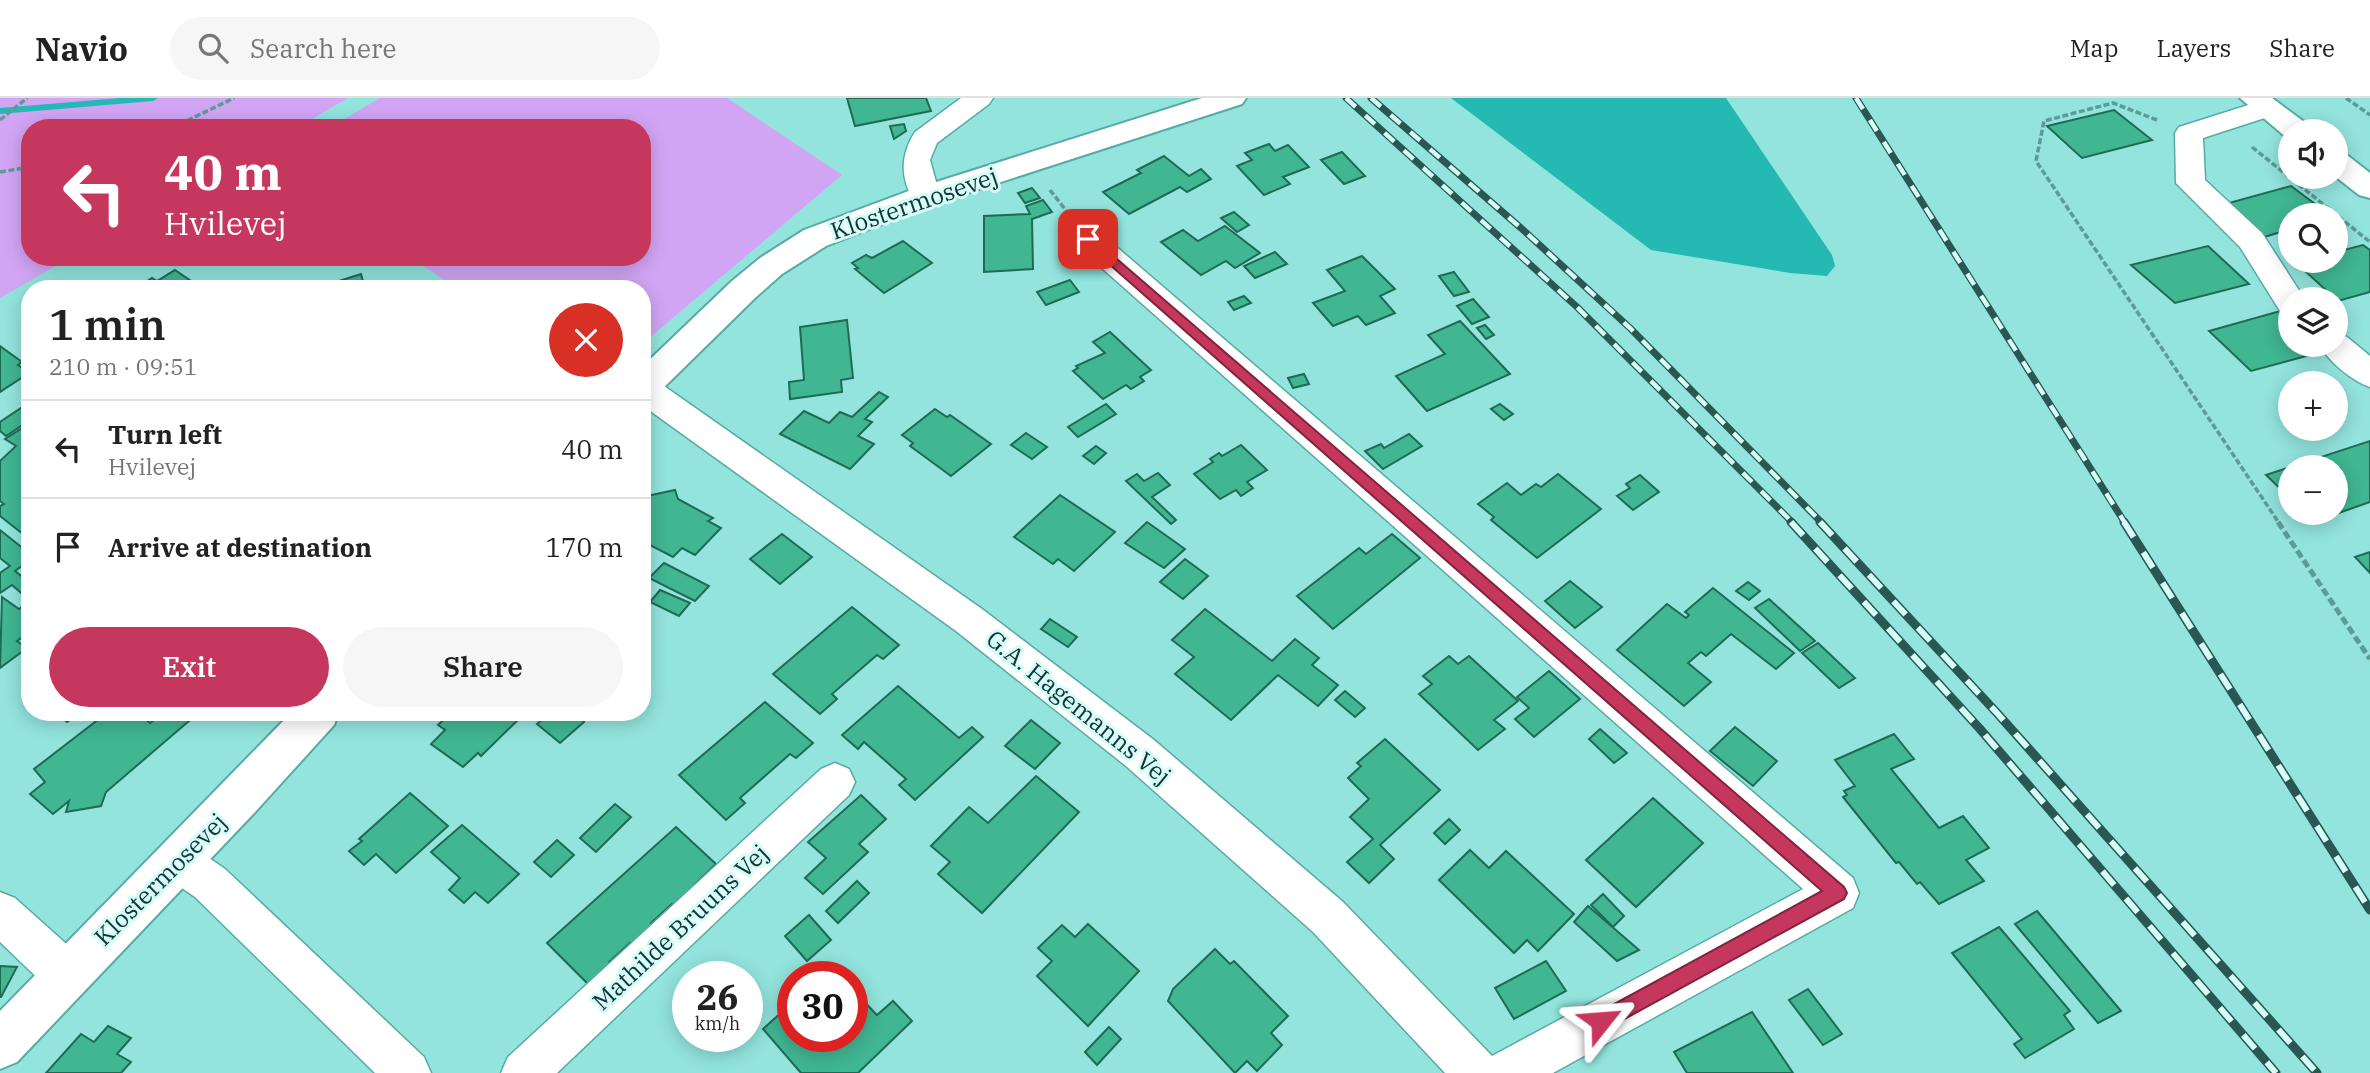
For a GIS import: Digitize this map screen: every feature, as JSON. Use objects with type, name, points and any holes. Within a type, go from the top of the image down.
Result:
[{"type":"main road","name":"Klostermosevej","points":[[651,379],[744,289],[793,251],[840,227],[925,196],[1232,98]]},
{"type":"main road","points":[[2260,103],[2281,119]]},
{"type":"main road","points":[[2348,171],[2370,188]]},
{"type":"main road","name":"Klostermosevej","points":[[0,1045],[66,974],[269,769],[311,721]]},
{"type":"street","points":[[925,196],[916,160],[925,138],[979,98]]},
{"type":"street","points":[[2260,103],[2222,122],[2189,133],[2191,183],[2251,240],[2281,287]]},
{"type":"street","points":[[1088,239],[1838,893],[1507,1073]]},
{"type":"street","points":[[2348,356],[2370,375]]},
{"type":"street","name":"G.A. Hagemanns Vej","points":[[651,394],[969,620],[1140,753],[1328,917],[1476,1073]]},
{"type":"street","name":"Mathilde Bruuns Vej","points":[[524,1073],[835,782]]},
{"type":"street","points":[[178,861],[210,883],[408,1073]]},
{"type":"street","points":[[0,913],[66,974]]},
{"type":"path","points":[[0,120],[27,98]]},
{"type":"path","points":[[190,119],[233,98]]},
{"type":"path","points":[[2346,98],[2370,115]]},
{"type":"path","points":[[2189,133],[2113,103],[2044,121],[2036,161],[2370,659]]},
{"type":"path","points":[[2222,122],[2370,242]]},
{"type":"path","points":[[1028,163],[1088,239]]},
{"type":"path","points":[[0,172],[21,168]]},
{"type":"shaded area","points":[[0,98],[348,98],[312,119],[21,119],[21,266],[55,266],[31,280],[21,280],[21,286],[0,298]]},
{"type":"shaded area","points":[[380,98],[727,98],[842,175],[651,336],[651,280],[444,280],[424,266],[651,266],[651,119],[344,119]]},
{"type":"water","points":[[1451,98],[1726,98],[1832,255],[1835,266],[1827,276],[1790,273],[1651,250]]},
{"type":"building","points":[[847,98],[926,98],[931,111],[855,126]]},
{"type":"building","points":[[2114,110],[2152,140],[2082,158],[2047,126]]},
{"type":"building","points":[[904,124],[906,131],[894,139],[890,126]]},
{"type":"building","points":[[1269,144],[1275,151],[1288,145],[1309,167],[1283,177],[1290,184],[1264,195],[1237,166],[1252,160],[1245,153]]},
{"type":"building","points":[[1342,152],[1365,176],[1344,184],[1321,160]]},
{"type":"building","points":[[1164,156],[1189,176],[1201,169],[1211,179],[1187,192],[1180,187],[1129,214],[1103,192],[1141,173],[1137,170]]},
{"type":"building","points":[[1032,188],[1040,198],[1025,203],[1018,193]]},
{"type":"building","points":[[2280,189],[2295,189],[2314,203],[2278,203],[2278,233],[2264,237],[2229,203]]},
{"type":"building","points":[[1043,200],[1052,212],[1032,219],[1033,269],[984,272],[984,216],[1030,214],[1026,206]]},
{"type":"building","points":[[1234,212],[1249,225],[1237,232],[1221,218]]},
{"type":"building","points":[[1225,226],[1260,253],[1235,268],[1226,261],[1201,275],[1161,242],[1183,230],[1198,241]]},
{"type":"building","points":[[903,241],[932,263],[884,293],[855,269],[858,268],[852,263],[866,255],[872,258]]},
{"type":"building","points":[[2363,245],[2370,250],[2370,292],[2348,298],[2348,287],[2323,287],[2307,273],[2348,273],[2348,249]]},
{"type":"building","points":[[2208,246],[2249,284],[2175,303],[2131,265]]},
{"type":"building","points":[[1275,252],[1287,264],[1255,278],[1244,266]]},
{"type":"building","points":[[1362,256],[1395,289],[1380,296],[1395,313],[1366,325],[1358,316],[1333,326],[1313,303],[1345,291],[1327,270]]},
{"type":"building","points":[[175,270],[190,280],[159,280]]},
{"type":"building","points":[[1454,272],[1469,292],[1454,296],[1439,276]]},
{"type":"building","points":[[361,274],[363,280],[342,280]]},
{"type":"building","points":[[1070,280],[1079,292],[1046,305],[1037,292]]},
{"type":"building","points":[[1244,296],[1251,303],[1234,310],[1228,302]]},
{"type":"building","points":[[1473,299],[1489,317],[1472,324],[1457,306]]},
{"type":"building","points":[[2278,312],[2278,357],[2303,357],[2251,371],[2209,331]]},
{"type":"building","points":[[847,320],[853,378],[841,380],[842,392],[790,399],[789,382],[804,380],[800,327]]},
{"type":"building","points":[[1460,321],[1510,374],[1427,411],[1396,376],[1445,354],[1428,335]]},
{"type":"building","points":[[1485,325],[1494,335],[1486,339],[1477,328]]},
{"type":"building","points":[[1110,332],[1151,370],[1140,377],[1144,381],[1131,389],[1126,385],[1103,399],[1073,371],[1078,368],[1076,366],[1105,353],[1093,342]]},
{"type":"building","points":[[0,346],[21,361],[18,365],[21,367],[21,378],[0,392]]},
{"type":"building","points":[[1304,374],[1309,384],[1293,388],[1288,378]]},
{"type":"building","points":[[879,392],[888,397],[865,419],[872,422],[858,436],[874,444],[850,469],[780,434],[804,411],[829,423],[840,412],[852,417]]},
{"type":"building","points":[[1106,404],[1116,414],[1078,437],[1068,427]]},
{"type":"building","points":[[1500,404],[1513,414],[1504,420],[1491,409]]},
{"type":"building","points":[[21,408],[21,426],[6,436],[0,431],[0,422]]},
{"type":"building","points":[[935,409],[947,417],[950,415],[991,444],[951,476],[910,446],[913,443],[902,435]]},
{"type":"building","points":[[21,429],[21,532],[0,516],[0,506],[4,504],[0,501],[0,461],[16,446],[5,439]]},
{"type":"building","points":[[1026,433],[1047,447],[1032,459],[1011,445]]},
{"type":"building","points":[[1409,434],[1422,446],[1383,469],[1365,451],[1381,444],[1384,448]]},
{"type":"building","points":[[2370,441],[2370,502],[2348,510],[2348,455],[2327,455]]},
{"type":"building","points":[[1241,445],[1267,470],[1247,482],[1253,488],[1241,496],[1236,490],[1220,499],[1194,474],[1213,462],[1210,459],[1219,453],[1222,456]]},
{"type":"building","points":[[1096,446],[1106,453],[1094,464],[1083,456]]},
{"type":"building","points":[[2278,471],[2278,487],[2266,475]]},
{"type":"building","points":[[1158,473],[1170,485],[1152,497],[1176,520],[1171,524],[1126,481],[1137,474],[1144,481]]},
{"type":"building","points":[[1558,474],[1601,509],[1537,558],[1491,520],[1494,517],[1478,504],[1507,483],[1521,495],[1536,484],[1541,487]]},
{"type":"building","points":[[1640,475],[1659,492],[1633,510],[1617,496],[1630,488],[1626,484]]},
{"type":"building","points":[[675,490],[678,499],[713,518],[708,521],[721,528],[695,555],[682,548],[673,557],[651,546],[651,495]]},
{"type":"building","points":[[1060,495],[1115,532],[1074,571],[1058,559],[1053,564],[1014,537]]},
{"type":"building","points":[[1147,522],[1185,549],[1164,568],[1125,543]]},
{"type":"building","points":[[0,530],[21,547],[21,567],[15,571],[21,576],[21,593],[12,585],[0,593],[0,573],[10,566],[0,558]]},
{"type":"building","points":[[782,534],[812,557],[780,584],[750,559]]},
{"type":"building","points":[[1392,534],[1420,558],[1333,629],[1297,596],[1359,548],[1366,554]]},
{"type":"building","points":[[2370,552],[2370,573],[2355,557]]},
{"type":"building","points":[[1185,559],[1208,576],[1183,599],[1160,582]]},
{"type":"building","points":[[664,563],[709,586],[695,601],[651,579]]},
{"type":"building","points":[[1570,581],[1602,607],[1575,628],[1545,601]]},
{"type":"building","points":[[1748,582],[1760,591],[1749,600],[1736,591]]},
{"type":"building","points":[[1713,588],[1794,653],[1776,669],[1731,634],[1706,656],[1701,652],[1688,663],[1711,682],[1684,706],[1617,650],[1667,604],[1686,618],[1689,615],[1685,612]]},
{"type":"building","points":[[660,590],[690,603],[679,616],[651,601]]},
{"type":"building","points":[[2,597],[19,609],[21,608],[21,638],[17,641],[21,644],[21,652],[0,668]]},
{"type":"building","points":[[1769,599],[1815,641],[1800,651],[1755,608]]},
{"type":"building","points":[[852,607],[899,645],[883,659],[877,655],[832,694],[837,699],[820,714],[773,674]]},
{"type":"building","points":[[1205,609],[1272,661],[1295,639],[1319,658],[1312,665],[1338,685],[1318,706],[1278,675],[1231,720],[1175,674],[1194,657],[1172,640]]},
{"type":"building","points":[[1050,619],[1077,637],[1068,647],[1041,629]]},
{"type":"building","points":[[1818,643],[1855,678],[1839,688],[1802,653]]},
{"type":"building","points":[[1449,656],[1458,664],[1469,656],[1518,701],[1494,720],[1505,729],[1478,750],[1419,694],[1432,684],[1423,676]]},
{"type":"building","points":[[1549,671],[1580,699],[1534,737],[1515,719],[1529,708],[1517,697]]},
{"type":"building","points":[[898,686],[959,738],[972,727],[983,737],[915,800],[899,785],[906,779],[864,742],[858,749],[842,735]]},
{"type":"building","points":[[1345,691],[1365,708],[1355,717],[1335,700]]},
{"type":"building","points":[[765,702],[813,743],[796,758],[790,754],[740,798],[745,803],[726,820],[679,775]]},
{"type":"building","points":[[1031,720],[1060,743],[1035,769],[1005,746]]},
{"type":"building","points":[[96,721],[189,721],[106,792],[101,806],[66,812],[69,801],[53,814],[30,794],[45,782],[34,769]]},
{"type":"building","points":[[442,721],[517,721],[481,756],[478,753],[463,767],[431,744],[445,730],[438,725]]},
{"type":"building","points":[[540,721],[584,722],[560,743],[537,724]]},
{"type":"building","points":[[1735,727],[1777,761],[1753,786],[1710,751]]},
{"type":"building","points":[[1600,729],[1627,753],[1614,763],[1589,739]]},
{"type":"building","points":[[1894,734],[1914,759],[1891,769],[1939,828],[1963,816],[1989,848],[1966,860],[1984,881],[1939,904],[1920,882],[1917,884],[1899,862],[1896,863],[1843,797],[1847,795],[1844,791],[1855,786],[1835,760]]},
{"type":"building","points":[[1385,739],[1440,790],[1380,845],[1394,859],[1369,883],[1347,862],[1373,839],[1350,817],[1369,799],[1348,778],[1361,766],[1357,763]]},
{"type":"building","points":[[1036,776],[1079,812],[982,913],[938,874],[950,862],[931,846],[969,807],[988,823]]},
{"type":"building","points":[[410,793],[448,826],[396,873],[376,854],[364,865],[349,851]]},
{"type":"building","points":[[861,795],[886,819],[859,844],[868,852],[823,894],[805,878],[826,858],[808,842]]},
{"type":"building","points":[[1653,798],[1703,843],[1636,907],[1586,860]]},
{"type":"building","points":[[615,804],[631,817],[596,852],[580,838]]},
{"type":"building","points":[[1449,819],[1460,830],[1445,844],[1434,833]]},
{"type":"building","points":[[462,825],[519,874],[488,903],[475,892],[464,903],[449,890],[460,878],[431,852]]},
{"type":"building","points":[[676,827],[716,864],[694,885],[699,891],[678,910],[672,904],[651,923],[657,929],[636,949],[630,943],[609,962],[614,968],[592,988],[547,943]]},
{"type":"building","points":[[557,840],[574,855],[551,877],[534,862]]},
{"type":"building","points":[[1470,850],[1489,868],[1506,851],[1574,914],[1538,951],[1527,940],[1514,953],[1439,880]]},
{"type":"building","points":[[857,881],[869,893],[838,923],[826,911]]},
{"type":"building","points":[[1603,894],[1624,916],[1613,927],[1591,905]]},
{"type":"building","points":[[1588,906],[1639,950],[1617,961],[1574,922]]},
{"type":"building","points":[[2037,911],[2121,1011],[2098,1023],[2015,924]]},
{"type":"building","points":[[809,915],[831,940],[807,961],[785,936]]},
{"type":"building","points":[[1088,924],[1139,971],[1088,1026],[1037,976],[1052,961],[1038,948],[1062,925],[1075,937]]},
{"type":"building","points":[[1999,927],[2070,1011],[2064,1015],[2074,1029],[2025,1058],[2014,1044],[2022,1039],[1952,953]]},
{"type":"building","points":[[1215,949],[1230,964],[1234,961],[1288,1016],[1271,1033],[1282,1045],[1257,1071],[1247,1061],[1235,1073],[1168,1001],[1173,989]]},
{"type":"building","points":[[1546,961],[1566,991],[1514,1019],[1495,988]]},
{"type":"building","points":[[0,966],[17,967],[1,997],[0,997]]},
{"type":"building","points":[[1808,989],[1842,1034],[1823,1045],[1789,1000]]},
{"type":"building","points":[[893,1001],[912,1021],[858,1073],[801,1073],[783,1052],[868,1052],[868,1006],[877,1015]]},
{"type":"building","points":[[1752,1012],[1793,1073],[1687,1073],[1674,1052]]},
{"type":"building","points":[[777,1016],[777,1045],[763,1029]]},
{"type":"building","points":[[108,1026],[131,1038],[117,1054],[131,1062],[121,1073],[46,1073],[81,1034],[94,1042]]},
{"type":"building","points":[[1109,1027],[1121,1039],[1097,1065],[1085,1052]]},
{"type":"waterway","points":[[0,111],[153,98]]},
{"type":"railway","points":[[1346,98],[1577,307],[1793,523]]},
{"type":"railway","points":[[1371,98],[1521,228],[1630,328],[1822,523]]},
{"type":"railway","points":[[1856,98],[2125,523]]},
{"type":"railway","points":[[1791,522],[1980,729],[2276,1073]]},
{"type":"railway","points":[[1820,522],[1997,713],[2317,1073]]},
{"type":"railway","points":[[2124,522],[2370,910]]},
{"type":"route","points":[[1088,239],[1838,893],[1601,1021]]}]
